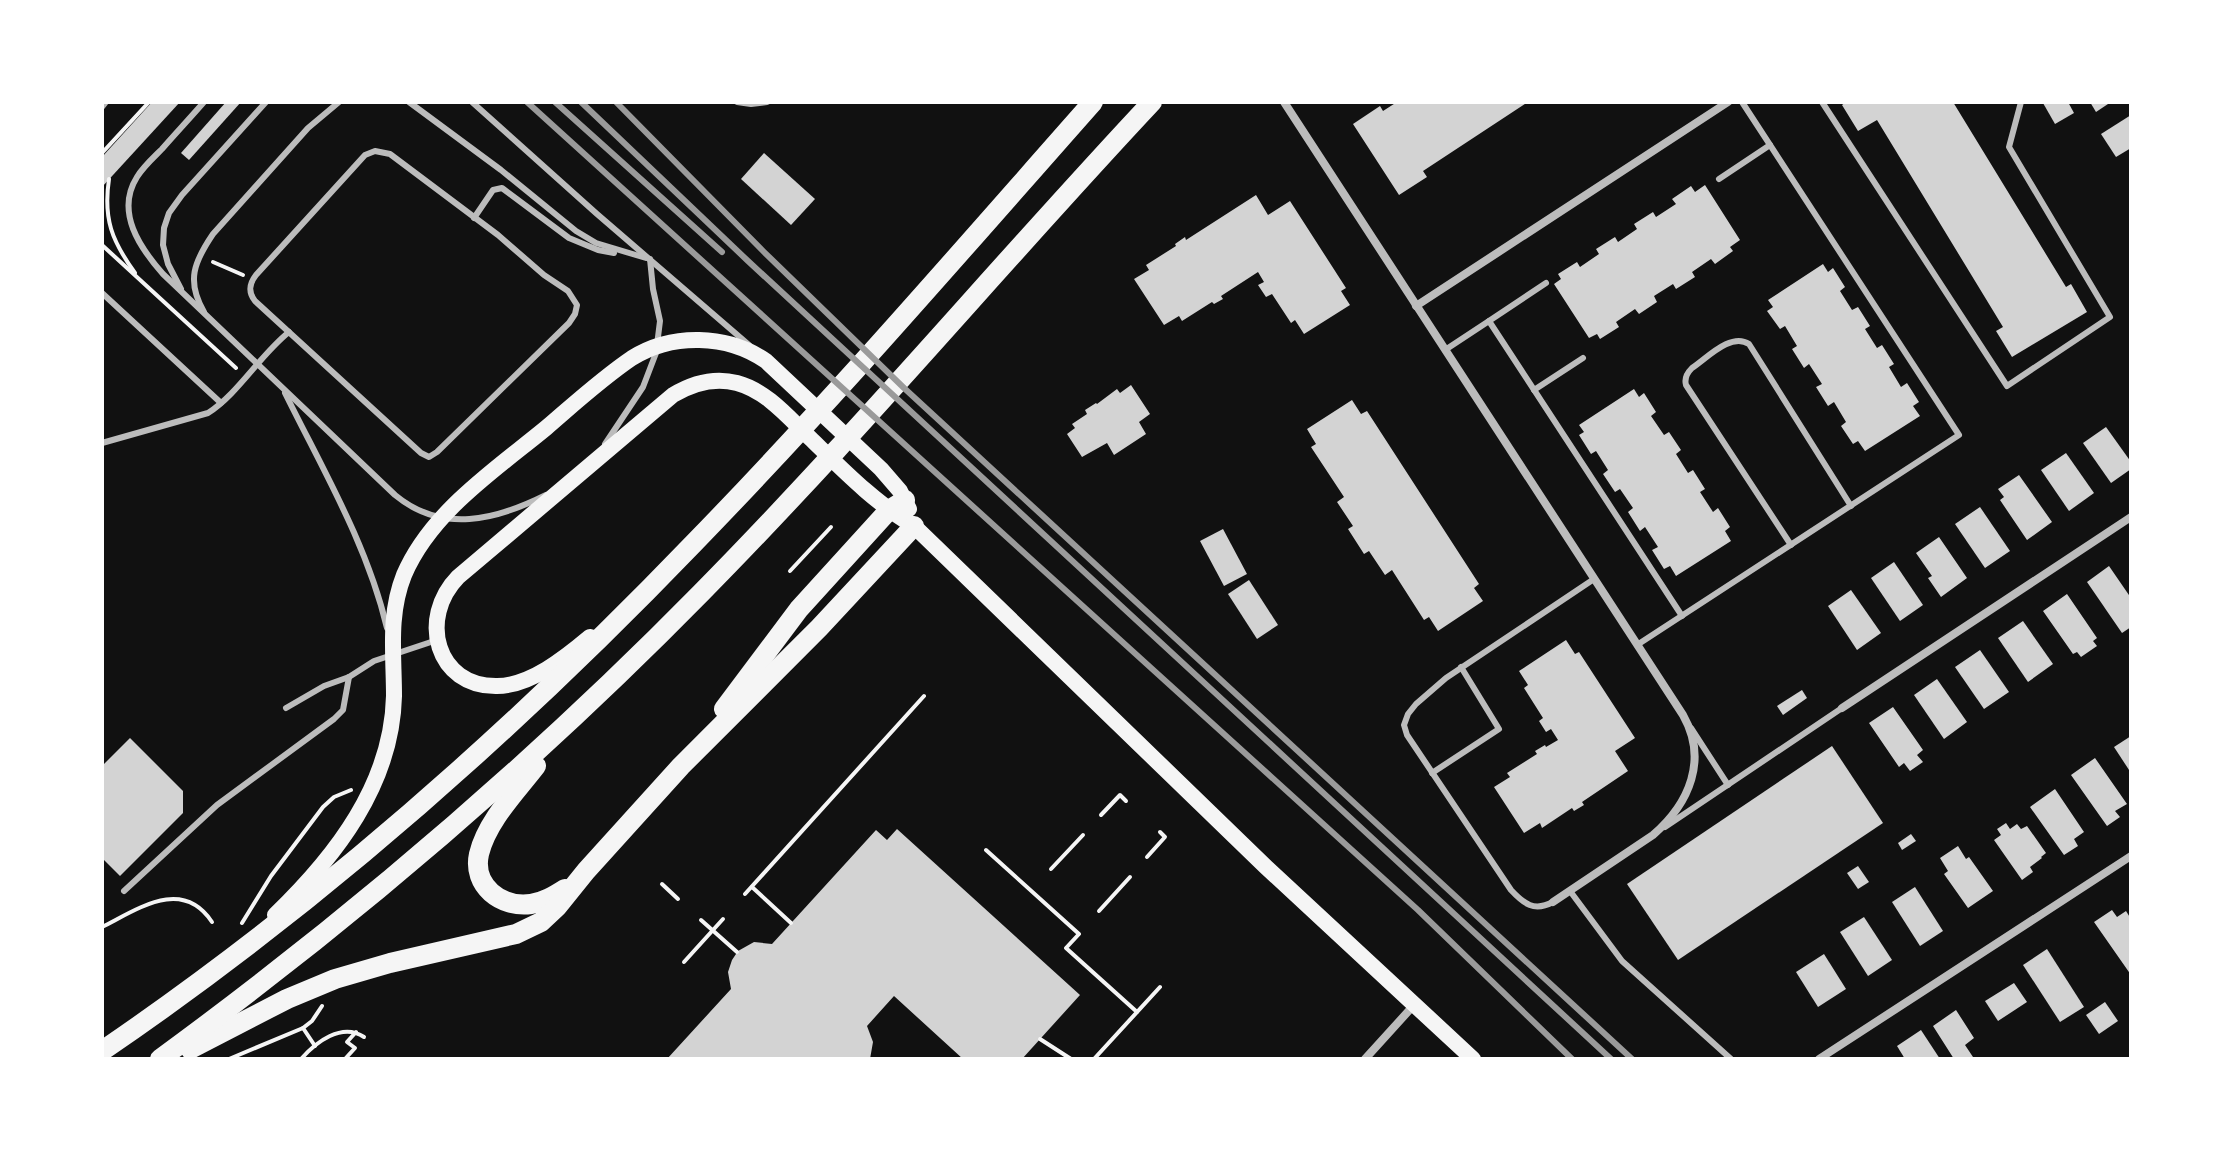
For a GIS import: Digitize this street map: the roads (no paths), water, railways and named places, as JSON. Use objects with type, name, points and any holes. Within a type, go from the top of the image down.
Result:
[{"type":"highway","points":[[102,1051],[316,890],[448,779],[542,693],[664,574],[749,484],[1093,102]]},
{"type":"highway","points":[[160,1059],[291,961],[406,867],[468,815],[585,707],[779,512],[1152,102]]},
{"type":"highway","points":[[681,766],[799,609],[897,505]]},
{"type":"highway","points":[[173,1059],[275,1005],[335,979],[390,963],[510,936],[529,929],[547,917],[681,766],[819,628],[914,526]]},
{"type":"highway","points":[[585,707],[491,827],[480,850],[478,865],[480,879],[488,890],[499,899],[522,905],[539,903],[554,896],[586,871]]},
{"type":"main road","points":[[213,970],[278,912],[309,879],[338,844],[366,801],[381,769],[389,740],[394,697],[392,623],[398,593],[416,552],[442,518],[611,374],[642,352],[658,345],[689,341],[728,343],[751,351],[766,361],[881,469],[897,505],[914,526],[1266,867],[1473,1059]]},
{"type":"main road","points":[[664,574],[583,643],[521,681],[496,686],[470,681],[448,662],[437,640],[435,626],[438,609],[452,583],[673,395],[701,382],[727,381],[750,388],[774,404],[863,488],[897,505]]},
{"type":"street","points":[[1284,102],[1683,715],[1694,741],[1693,773],[1679,805],[1667,822],[1653,835],[1553,902]]},
{"type":"street","points":[[1416,306],[1728,102]]},
{"type":"street","points":[[1842,708],[2131,517]]},
{"type":"street","points":[[1819,1059],[2131,856]]},
{"type":"street","points":[[1365,1059],[1414,1005]]},
{"type":"lane","points":[[102,107],[106,102]]},
{"type":"lane","points":[[204,102],[137,176],[129,209],[132,227],[142,248],[187,299],[404,503],[423,513],[442,518],[472,519],[512,510],[545,495],[585,469],[615,432],[643,387],[658,345],[660,321],[650,259]]},
{"type":"lane","points":[[187,299],[164,255],[162,237],[169,213],[191,184],[266,102]]},
{"type":"lane","points":[[210,320],[200,305],[194,286],[194,268],[201,251],[298,139],[339,102]]},
{"type":"lane","points":[[407,102],[501,170],[576,231],[604,246],[650,259]]},
{"type":"lane","points":[[472,102],[766,361]]},
{"type":"lane","points":[[737,102],[767,102]]},
{"type":"lane","points":[[1637,645],[1959,435],[1742,102]]},
{"type":"lane","points":[[1822,102],[2007,386],[2110,317],[2009,147],[2021,102]]},
{"type":"lane","points":[[1719,179],[1770,145]]},
{"type":"lane","points":[[370,152],[390,154],[474,218],[568,291],[576,300],[577,309],[569,323],[429,457],[289,332],[252,297],[250,288],[253,279],[370,152]]},
{"type":"lane","points":[[474,218],[493,190],[502,188],[578,243],[598,250],[650,259]]},
{"type":"lane","points":[[1445,350],[1546,283]]},
{"type":"lane","points":[[102,293],[221,403]]},
{"type":"lane","points":[[1489,321],[1682,616]]},
{"type":"lane","points":[[102,443],[203,415],[221,403],[289,332]]},
{"type":"lane","points":[[1791,545],[1686,385],[1687,373],[1692,368],[1728,343],[1743,340],[1749,344],[1851,506]]},
{"type":"lane","points":[[1534,390],[1583,358]]},
{"type":"lane","points":[[281,387],[363,549],[383,610],[393,654]]},
{"type":"lane","points":[[1553,902],[1538,908],[1528,905],[1506,883],[1407,735],[1405,719],[1416,704],[1461,667],[1594,579]]},
{"type":"lane","points":[[286,708],[374,661],[437,640]]},
{"type":"lane","points":[[1432,773],[1499,729],[1461,667]]},
{"type":"lane","points":[[124,891],[217,805],[334,719],[343,710],[349,677]]},
{"type":"lane","points":[[1653,835],[1842,708]]},
{"type":"lane","points":[[1683,715],[1728,785]]},
{"type":"lane","points":[[1570,891],[1622,961],[1731,1059]]},
{"type":"railway","points":[[527,102],[1418,910],[1572,1059]]},
{"type":"railway","points":[[555,102],[722,252]]},
{"type":"railway","points":[[581,102],[748,261],[1611,1059]]},
{"type":"railway","points":[[616,102],[904,388],[1632,1059]]}]
